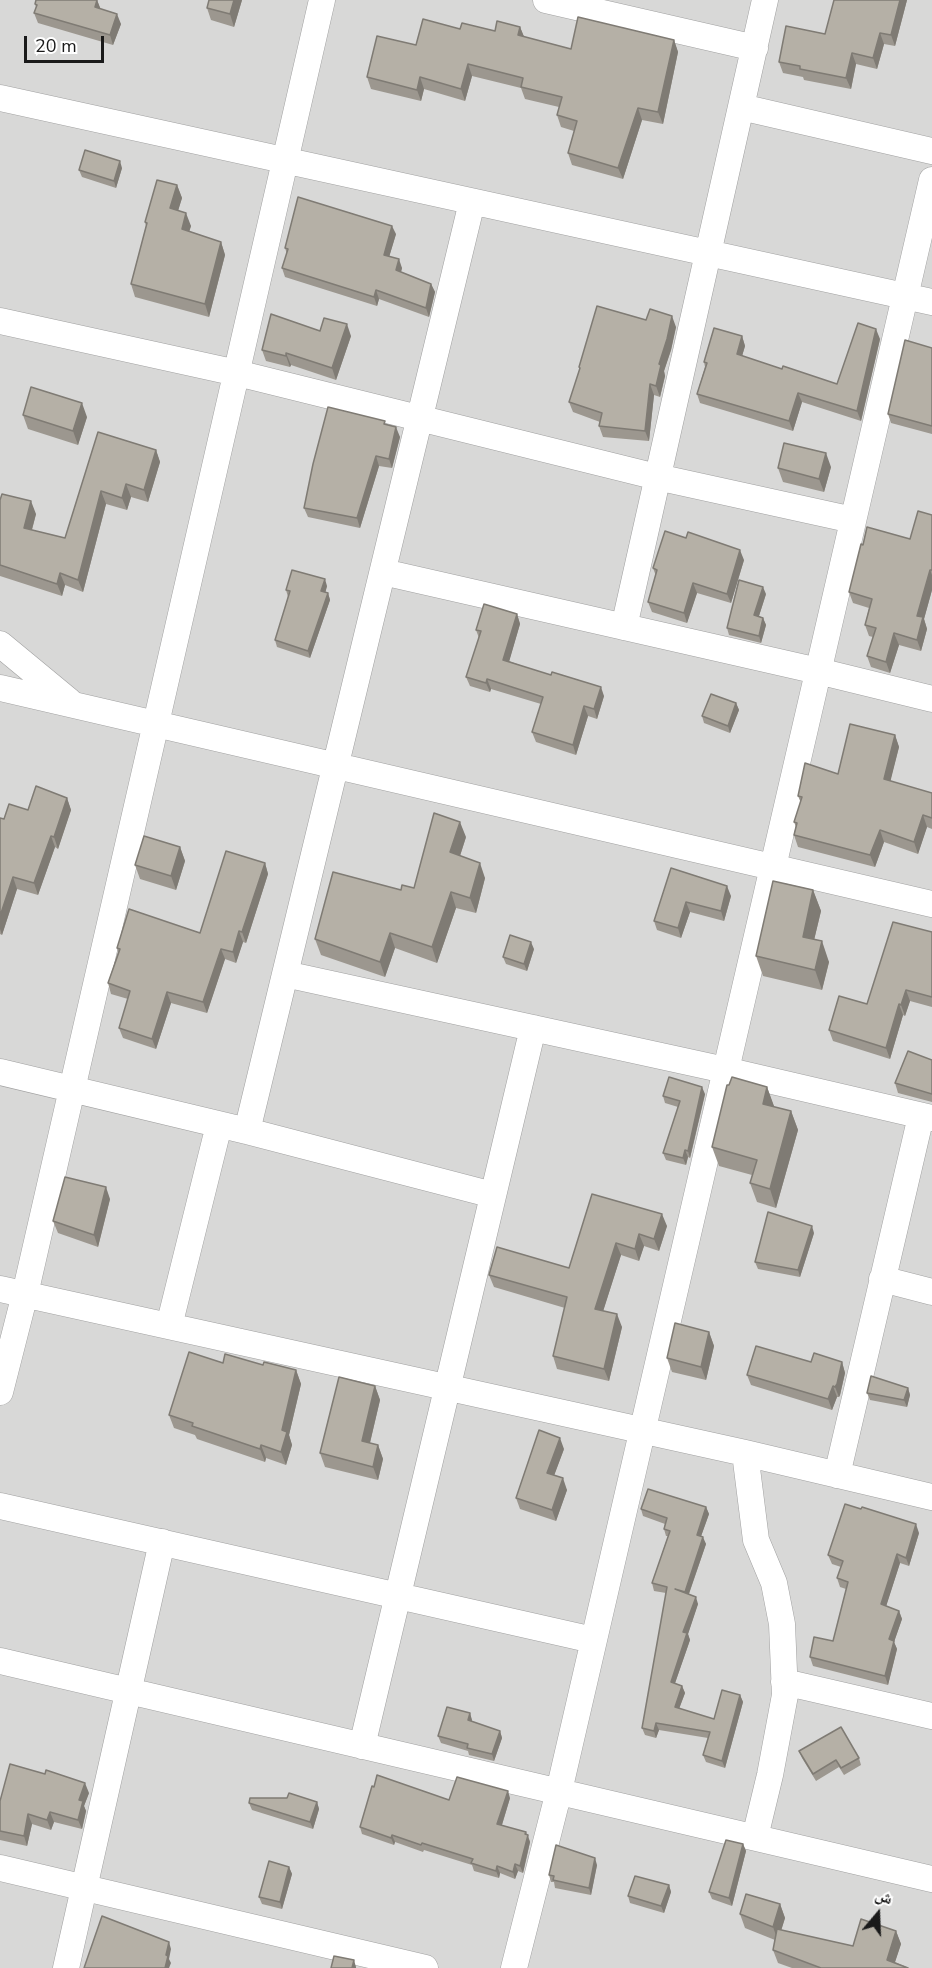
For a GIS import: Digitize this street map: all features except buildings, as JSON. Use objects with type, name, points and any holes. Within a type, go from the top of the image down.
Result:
[{"type":"street","points":[[0,1392],[25,1294],[322,0]]},
{"type":"street","points":[[546,0],[755,48]]},
{"type":"street","points":[[624,627],[765,0]]},
{"type":"street","points":[[0,98],[932,302]]},
{"type":"street","points":[[741,107],[932,152]]},
{"type":"street","points":[[514,1968],[559,1791],[932,180]]},
{"type":"street","points":[[247,1131],[472,202]]},
{"type":"street","points":[[0,321],[237,373],[657,477],[853,520]]},
{"type":"street","points":[[382,572],[932,699]]},
{"type":"street","points":[[0,644],[74,705]]},
{"type":"street","points":[[0,688],[932,904]]},
{"type":"street","points":[[285,974],[725,1070],[926,1117],[882,1279],[837,1474]]},
{"type":"street","points":[[362,1746],[533,1028]]},
{"type":"street","points":[[0,1072],[247,1131],[493,1195]]},
{"type":"street","points":[[170,1326],[219,1125]]},
{"type":"street","points":[[882,1279],[932,1292]]},
{"type":"street","points":[[0,1289],[745,1453],[932,1497]]},
{"type":"street","points":[[745,1453],[756,1540],[774,1583],[782,1624],[785,1695],[770,1775],[755,1837]]},
{"type":"street","points":[[0,1506],[593,1640]]},
{"type":"street","points":[[66,1968],[162,1542]]},
{"type":"street","points":[[0,1661],[932,1878]]},
{"type":"street","points":[[784,1682],[932,1716]]},
{"type":"street","points":[[0,1868],[425,1968]]},
{"type":"shaded area","points":[[0,0],[932,0],[932,1968],[0,1968]]}]
